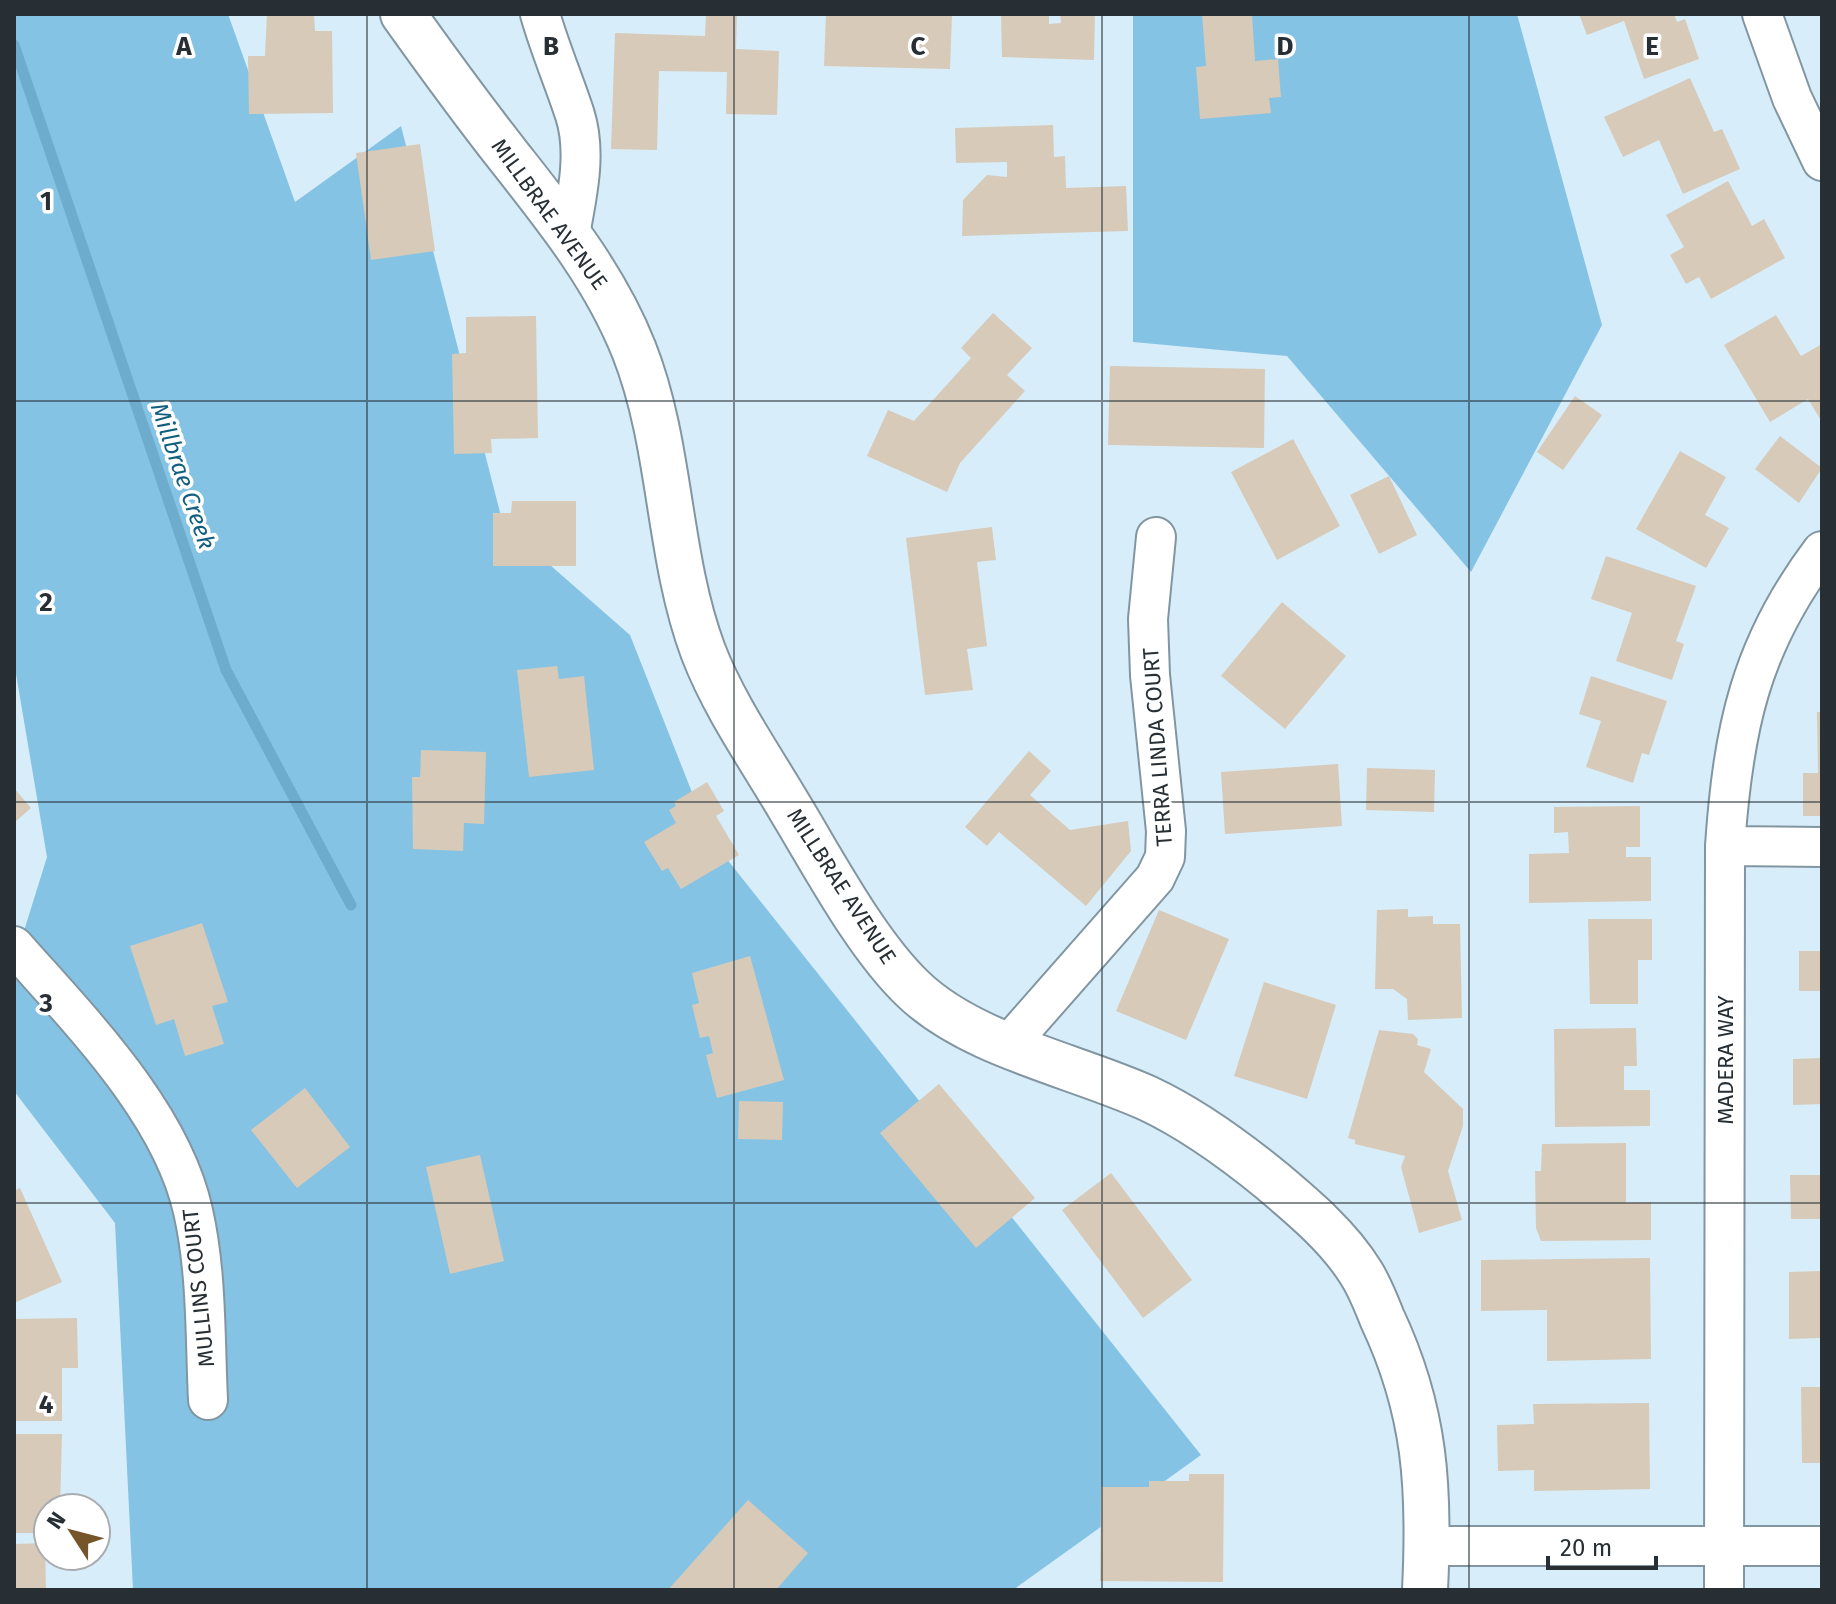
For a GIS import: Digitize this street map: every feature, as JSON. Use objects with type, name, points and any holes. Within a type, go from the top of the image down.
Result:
[{"type":"street","name":"MILLBRAE AVENUE","points":[[403,14],[452,83],[570,234],[608,292],[634,351],[654,409],[684,574],[703,650],[735,715],[829,873],[914,990],[965,1025],[1149,1099],[1197,1126],[1240,1154],[1326,1229],[1361,1273],[1396,1346],[1417,1405],[1426,1466],[1428,1546],[1425,1590]]},
{"type":"street","points":[[540,14],[553,60],[576,118],[581,179],[570,234]]},
{"type":"street","points":[[1762,14],[1792,98],[1822,161]]},
{"type":"street","name":"TERRA LINDA COURT","points":[[1009,1044],[1155,878],[1165,857],[1148,619],[1156,537]]},
{"type":"street","name":"MADERA WAY","points":[[1724,1590],[1725,846],[1730,773],[1741,710],[1766,642],[1801,579],[1822,551]]},
{"type":"street","points":[[1725,846],[1822,847]]},
{"type":"street","name":"MULLINS COURT","points":[[14,946],[143,1103],[176,1157],[193,1211],[201,1274],[208,1400]]},
{"type":"street","points":[[1428,1546],[1822,1546]]},
{"type":"shaded area","points":[[14,14],[228,14],[295,202],[401,126],[503,524],[630,635],[710,838],[1201,1455],[1013,1590],[133,1590],[115,1223],[14,1091],[14,963],[47,857],[14,662]]},
{"type":"shaded area","points":[[1133,14],[1517,14],[1602,325],[1471,572],[1287,356],[1133,342]]},
{"type":"building","points":[[267,14],[314,14],[315,31],[332,31],[333,113],[249,114],[248,56],[265,56]]},
{"type":"building","points":[[706,14],[737,14],[736,49],[779,51],[777,115],[726,114],[727,72],[659,71],[657,150],[611,149],[615,33],[705,36]]},
{"type":"building","points":[[826,14],[952,14],[950,69],[824,66]]},
{"type":"building","points":[[1001,14],[1049,14],[1049,24],[1061,23],[1060,14],[1095,14],[1094,60],[1002,57]]},
{"type":"building","points":[[1202,14],[1252,14],[1255,61],[1278,59],[1281,97],[1269,98],[1271,113],[1200,119],[1196,67],[1206,66]]},
{"type":"building","points":[[1579,14],[1674,14],[1677,22],[1685,19],[1699,59],[1644,79],[1624,21],[1587,35]]},
{"type":"building","points":[[1690,78],[1714,132],[1722,129],[1740,169],[1683,194],[1659,140],[1623,157],[1604,117]]},
{"type":"building","points":[[1053,125],[1054,157],[1065,156],[1066,188],[1126,186],[1128,231],[962,236],[963,200],[987,175],[1007,177],[1007,162],[956,163],[955,128]]},
{"type":"building","points":[[420,144],[435,251],[371,260],[356,153]]},
{"type":"building","points":[[1728,181],[1752,226],[1764,219],[1785,258],[1711,299],[1699,277],[1686,284],[1670,255],[1684,247],[1666,215]]},
{"type":"building","points":[[993,313],[1032,348],[1007,375],[1025,391],[960,463],[947,492],[867,456],[888,410],[914,421],[971,358],[961,348]]},
{"type":"building","points":[[1776,315],[1801,356],[1822,344],[1822,422],[1808,399],[1770,422],[1724,345]]},
{"type":"building","points":[[536,316],[538,438],[491,439],[492,453],[454,454],[452,354],[466,353],[466,317]]},
{"type":"building","points":[[1110,366],[1265,369],[1264,448],[1108,445]]},
{"type":"building","points":[[1575,396],[1602,415],[1563,470],[1537,452]]},
{"type":"building","points":[[1780,436],[1822,468],[1799,503],[1755,469]]},
{"type":"building","points":[[1293,439],[1340,526],[1277,560],[1231,472]]},
{"type":"building","points":[[1680,451],[1726,477],[1705,515],[1729,528],[1706,568],[1636,529]]},
{"type":"building","points":[[1389,476],[1417,535],[1379,554],[1350,495]]},
{"type":"building","points":[[512,501],[576,501],[576,566],[493,566],[493,513],[511,513]]},
{"type":"building","points":[[992,527],[996,560],[977,562],[987,646],[967,649],[973,690],[925,695],[906,538]]},
{"type":"building","points":[[1606,556],[1696,586],[1676,641],[1684,644],[1672,680],[1616,661],[1632,613],[1591,599]]},
{"type":"building","points":[[1282,602],[1346,656],[1285,729],[1221,676]]},
{"type":"building","points":[[557,666],[559,679],[584,676],[594,770],[529,777],[517,670]]},
{"type":"building","points":[[1591,676],[1667,701],[1649,755],[1642,753],[1633,783],[1586,767],[1601,721],[1579,714]]},
{"type":"building","points":[[1817,712],[1822,712],[1822,816],[1803,816],[1803,773],[1818,773]]},
{"type":"building","points":[[421,750],[486,752],[484,824],[464,823],[463,851],[413,849],[412,777],[420,777]]},
{"type":"building","points":[[1029,751],[1051,771],[1030,795],[1070,830],[1128,821],[1131,851],[1086,906],[999,832],[987,846],[965,827]]},
{"type":"building","points":[[1338,764],[1342,826],[1225,834],[1221,772]]},
{"type":"building","points":[[1367,768],[1435,770],[1434,812],[1366,810]]},
{"type":"building","points":[[707,782],[724,811],[716,816],[739,855],[681,889],[668,868],[662,871],[644,842],[676,823],[669,810],[676,806],[674,802]]},
{"type":"building","points":[[14,788],[31,808],[14,823]]},
{"type":"building","points":[[1640,806],[1640,847],[1626,847],[1626,857],[1651,857],[1651,901],[1529,903],[1529,854],[1569,853],[1568,832],[1554,833],[1554,807]]},
{"type":"building","points":[[1408,909],[1408,917],[1433,916],[1433,924],[1460,924],[1462,1018],[1408,1020],[1407,999],[1393,989],[1375,989],[1377,910]]},
{"type":"building","points":[[1159,910],[1229,939],[1186,1040],[1116,1011]]},
{"type":"building","points":[[1588,919],[1652,919],[1652,960],[1638,960],[1638,1004],[1590,1004]]},
{"type":"building","points":[[202,923],[228,1002],[212,1006],[224,1044],[185,1056],[174,1019],[156,1025],[130,946]]},
{"type":"building","points":[[1799,951],[1822,951],[1822,991],[1799,991]]},
{"type":"building","points":[[750,956],[784,1080],[717,1098],[706,1055],[713,1053],[709,1036],[700,1038],[692,1005],[699,1003],[692,973]]},
{"type":"building","points":[[1264,982],[1336,1005],[1307,1099],[1234,1076]]},
{"type":"building","points":[[1636,1028],[1637,1066],[1624,1066],[1624,1090],[1650,1090],[1650,1126],[1555,1127],[1554,1029]]},
{"type":"building","points":[[1379,1030],[1413,1034],[1418,1039],[1417,1045],[1431,1049],[1424,1072],[1463,1109],[1463,1126],[1448,1171],[1462,1220],[1419,1233],[1401,1167],[1405,1156],[1355,1144],[1355,1140],[1348,1138]]},
{"type":"building","points":[[1822,1058],[1822,1104],[1793,1105],[1793,1059]]},
{"type":"building","points":[[939,1084],[1035,1198],[976,1248],[880,1133]]},
{"type":"building","points":[[305,1088],[350,1147],[297,1188],[251,1130]]},
{"type":"building","points":[[739,1101],[783,1102],[782,1140],[738,1139]]},
{"type":"building","points":[[1626,1143],[1626,1203],[1651,1202],[1651,1240],[1541,1241],[1536,1228],[1535,1171],[1541,1171],[1542,1144]]},
{"type":"building","points":[[480,1155],[504,1261],[450,1274],[426,1167]]},
{"type":"building","points":[[1111,1173],[1192,1280],[1143,1318],[1062,1210]]},
{"type":"building","points":[[1790,1175],[1822,1175],[1822,1219],[1791,1219]]},
{"type":"building","points":[[20,1188],[62,1282],[14,1303],[14,1191]]},
{"type":"building","points":[[1650,1258],[1651,1359],[1547,1361],[1547,1310],[1481,1311],[1481,1260]]},
{"type":"building","points":[[1822,1271],[1822,1338],[1789,1339],[1789,1272]]},
{"type":"building","points":[[77,1318],[78,1368],[62,1368],[62,1421],[14,1421],[14,1319]]},
{"type":"building","points":[[1801,1387],[1822,1387],[1822,1463],[1802,1463]]},
{"type":"building","points":[[1649,1403],[1650,1489],[1534,1491],[1534,1470],[1498,1471],[1497,1425],[1534,1424],[1533,1404]]},
{"type":"building","points":[[14,1434],[62,1434],[60,1492],[32,1492],[32,1533],[14,1533]]},
{"type":"building","points":[[1189,1474],[1224,1474],[1223,1582],[1100,1581],[1101,1487],[1149,1487],[1149,1481],[1189,1481]]},
{"type":"building","points":[[748,1500],[808,1553],[776,1590],[668,1590]]},
{"type":"building","points":[[32,1543],[32,1572],[46,1572],[46,1590],[14,1590],[14,1544]]},
{"type":"waterway","name":"Millbrae Creek","points":[[14,45],[226,670],[351,905]]}]
